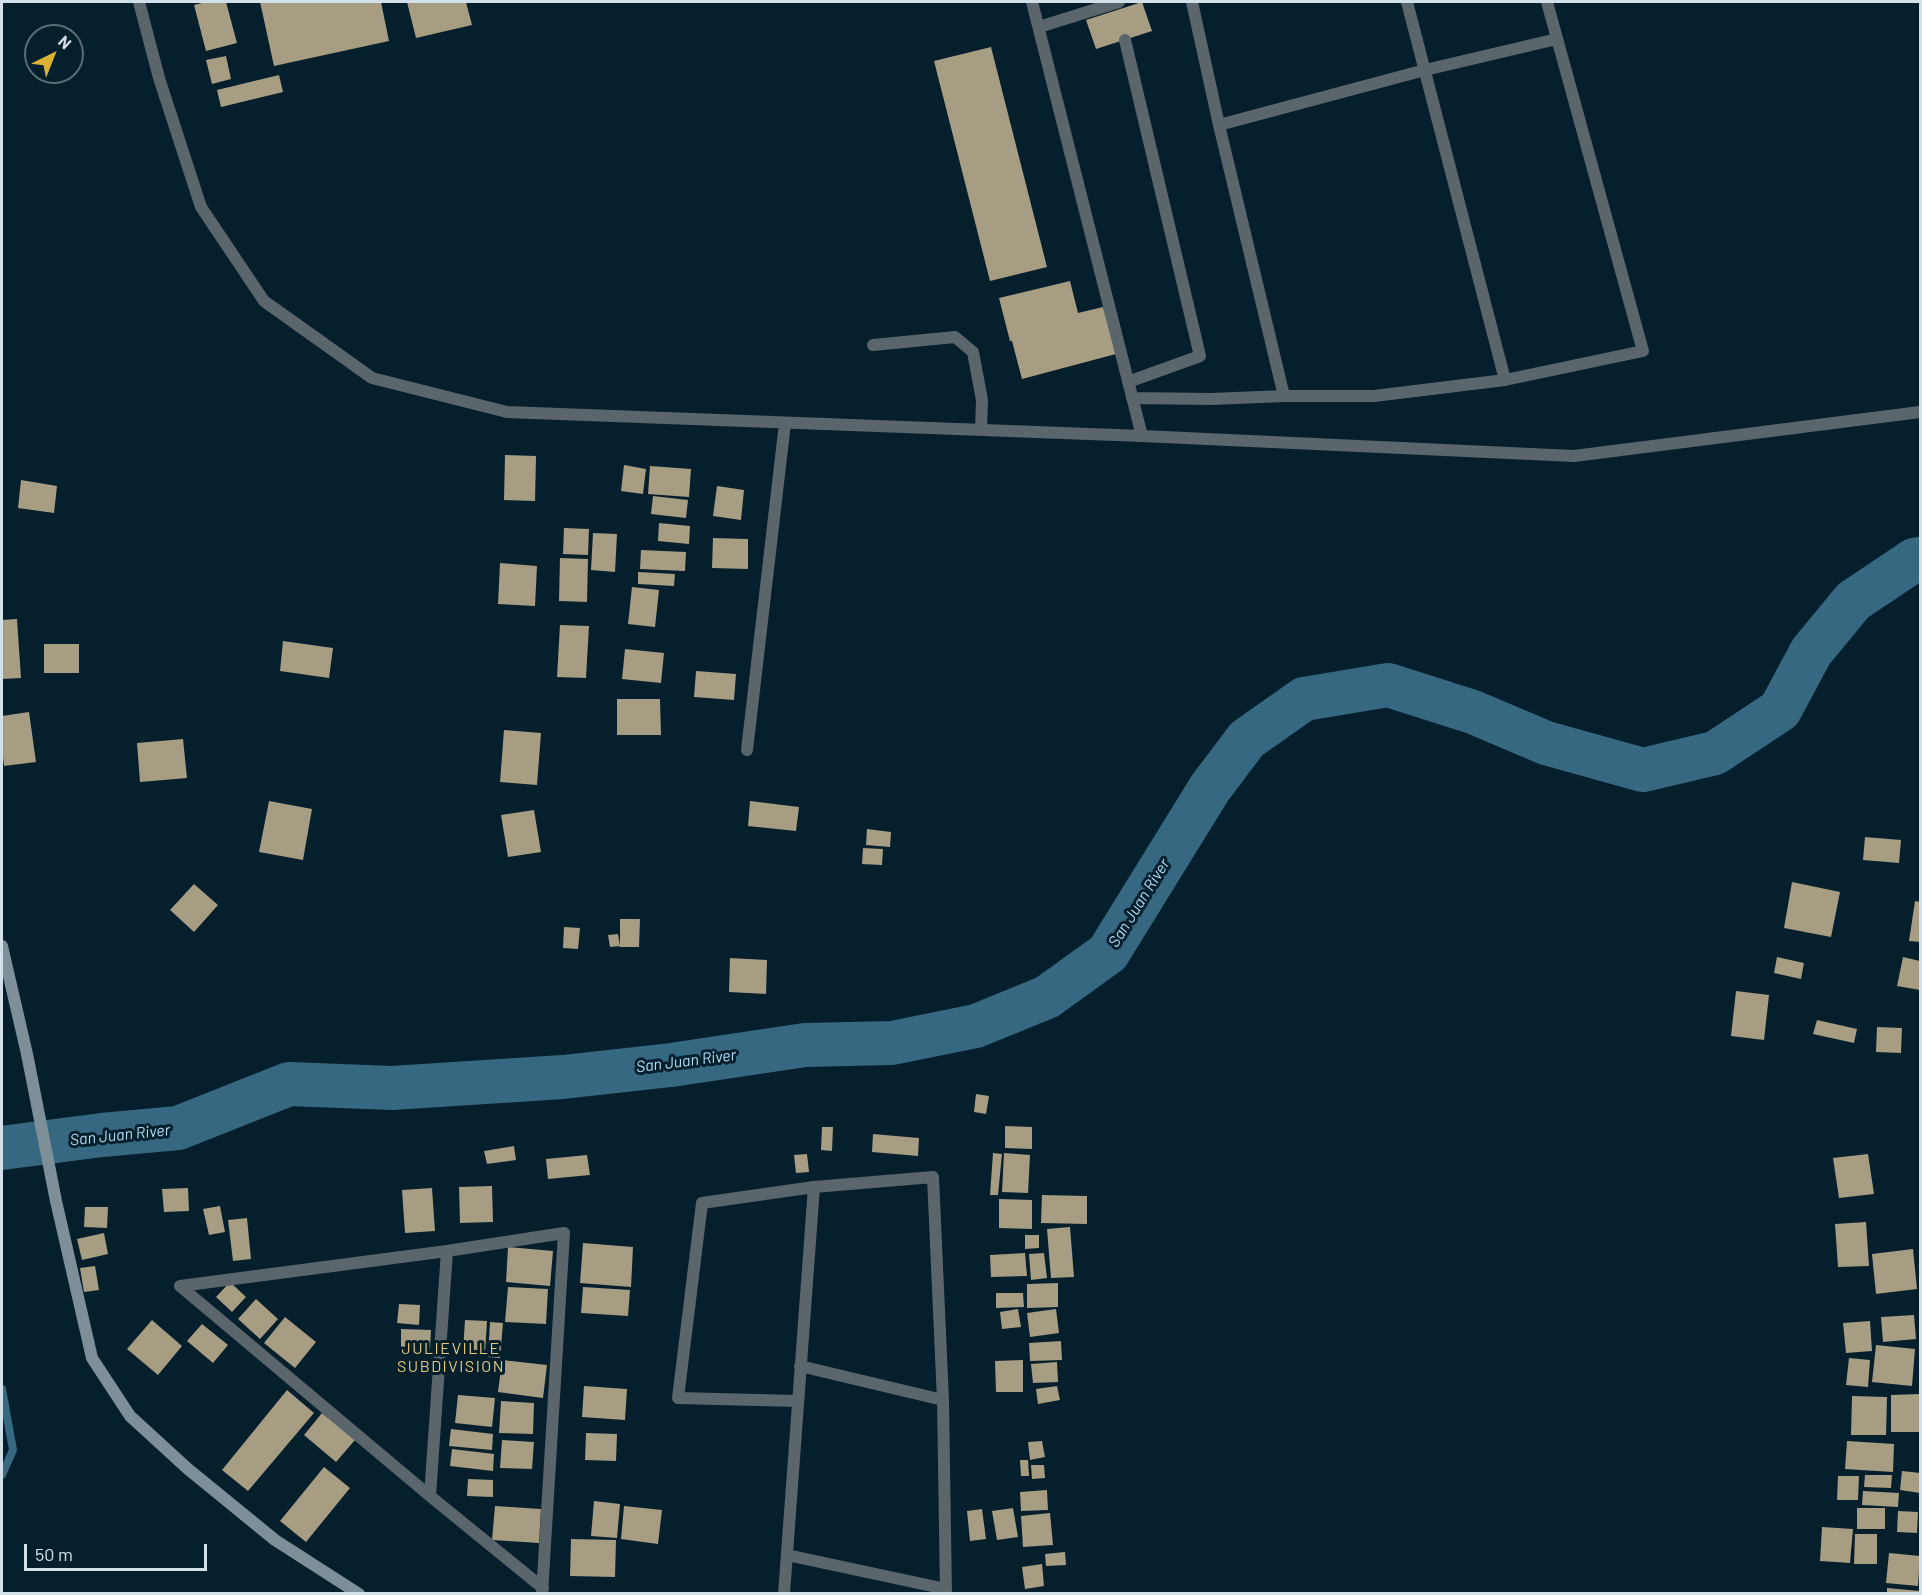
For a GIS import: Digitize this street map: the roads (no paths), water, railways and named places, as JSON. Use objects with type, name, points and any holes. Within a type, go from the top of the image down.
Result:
[{"type":"main road","points":[[2,946],[92,1358],[130,1416],[188,1469],[275,1540],[359,1593]]},
{"type":"street","points":[[139,2],[159,78],[201,207],[264,301],[372,378],[507,412],[1142,436],[1574,456],[1920,412]]},
{"type":"street","points":[[1032,2],[1142,436]]},
{"type":"street","points":[[1192,2],[1284,396]]},
{"type":"street","points":[[1407,2],[1505,380]]},
{"type":"street","points":[[1132,398],[1374,396],[1505,380],[1643,351],[1547,2]]},
{"type":"street","points":[[1040,27],[1118,4]]},
{"type":"street","points":[[1219,125],[1425,70],[1557,39]]},
{"type":"street","points":[[1125,40],[1200,356],[1128,382]]},
{"type":"street","points":[[873,345],[955,337],[973,352],[982,400],[981,430]]},
{"type":"street","points":[[747,750],[785,423]]},
{"type":"street","points":[[787,1555],[946,1591],[943,1400],[933,1177],[814,1187],[702,1203],[678,1398],[797,1401]]},
{"type":"street","points":[[784,1593],[814,1187]]},
{"type":"street","points":[[564,1233],[543,1591],[180,1286],[447,1251],[564,1233]]},
{"type":"street","points":[[430,1496],[447,1251]]},
{"type":"street","points":[[800,1366],[943,1400]]},
{"type":"waterway","name":"San Juan River","points":[[2,1148],[178,1128],[289,1084],[392,1088],[563,1077],[671,1065],[805,1045],[892,1043],[976,1026],[1047,997],[1108,953],[1210,788],[1247,739],[1304,699],[1388,685],[1473,712],[1546,743],[1643,770],[1715,753],[1780,710],[1811,652],[1853,601],[1914,560],[1920,559]]},
{"type":"waterway","points":[[2,1389],[13,1450],[2,1475]]},
{"type":"district","name":"JULIEVILLE SUBDIVISION","points":[[451,1358]]}]
